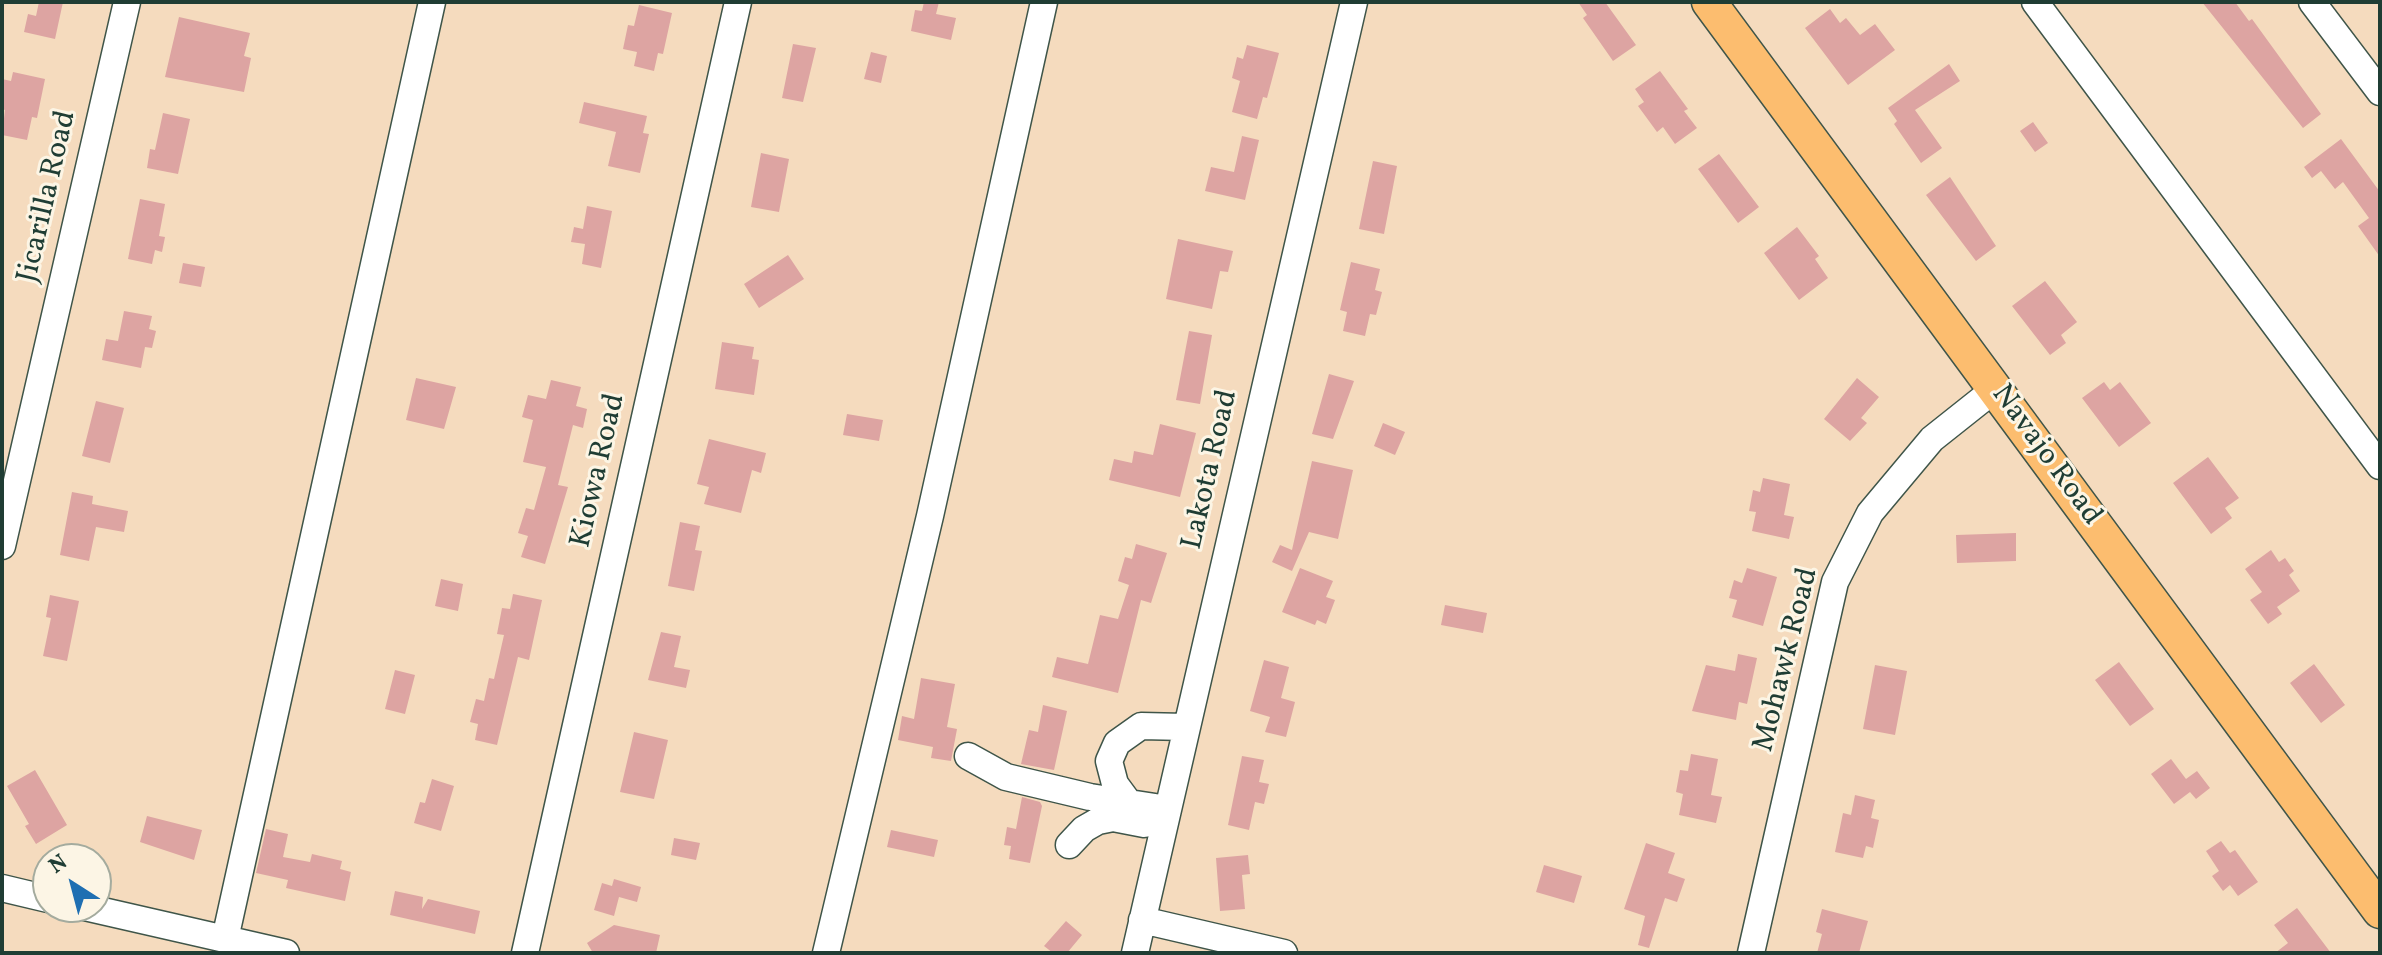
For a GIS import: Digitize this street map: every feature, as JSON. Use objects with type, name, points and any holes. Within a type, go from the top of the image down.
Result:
[{"type":"main road","name":"Navajo Road","points":[[1709,2],[2380,911]]},
{"type":"street","name":"Jicarilla Road","points":[[2,546],[127,2]]},
{"type":"street","points":[[225,939],[432,2]]},
{"type":"street","name":"Kiowa Road","points":[[525,953],[738,2]]},
{"type":"street","points":[[826,953],[930,516],[1044,2]]},
{"type":"street","name":"Lakota Road","points":[[1135,953],[1354,2]]},
{"type":"street","points":[[2035,2],[2380,466]]},
{"type":"street","points":[[2312,2],[2380,92]]},
{"type":"street","name":"Mohawk Road","points":[[1751,953],[1835,582],[1870,513],[1932,439],[1995,389]]},
{"type":"street","points":[[1129,803],[1115,784],[1109,761],[1117,743],[1141,726],[1186,727]]},
{"type":"street","points":[[968,756],[1006,777],[1129,803],[1166,816]]},
{"type":"street","points":[[1069,845],[1084,829],[1098,821],[1166,816]]},
{"type":"street","points":[[2,888],[32,895]]},
{"type":"street","points":[[112,913],[286,953]]},
{"type":"street","points":[[1142,920],[1284,953]]},
{"type":"building","points":[[39,2],[63,2],[55,39],[24,32],[28,14],[36,16]]},
{"type":"building","points":[[924,2],[939,2],[936,14],[956,18],[951,40],[911,31],[915,10],[922,11]]},
{"type":"building","points":[[1578,2],[1605,2],[1636,45],[1613,61],[1583,18],[1587,15]]},
{"type":"building","points":[[2202,2],[2235,2],[2249,21],[2252,19],[2321,114],[2303,128]]},
{"type":"building","points":[[639,5],[672,13],[663,54],[658,53],[654,71],[634,66],[637,52],[623,49],[628,25],[634,26]]},
{"type":"building","points":[[1830,9],[1840,23],[1846,18],[1860,35],[1875,24],[1895,50],[1848,85],[1805,28]]},
{"type":"building","points":[[179,17],[250,33],[244,56],[251,58],[244,92],[165,77]]},
{"type":"building","points":[[793,44],[816,48],[803,102],[782,98]]},
{"type":"building","points":[[1247,45],[1279,53],[1267,98],[1263,97],[1257,119],[1232,112],[1240,81],[1232,78],[1237,57],[1243,59]]},
{"type":"building","points":[[871,52],[887,56],[881,83],[864,79]]},
{"type":"building","points":[[1949,64],[1960,81],[1915,110],[1942,148],[1921,163],[1894,124],[1897,121],[1888,108]]},
{"type":"building","points":[[1660,71],[1688,109],[1684,111],[1697,128],[1675,144],[1663,127],[1657,132],[1638,106],[1644,102],[1635,89]]},
{"type":"building","points":[[13,72],[45,79],[37,118],[32,117],[27,140],[2,135],[5,110],[2,109],[2,79],[11,81]]},
{"type":"building","points":[[584,102],[647,116],[643,133],[649,134],[640,173],[608,166],[616,132],[579,123]]},
{"type":"building","points":[[163,113],[190,119],[178,174],[147,168],[150,149],[155,150]]},
{"type":"building","points":[[2033,122],[2048,143],[2035,152],[2020,131]]},
{"type":"building","points":[[1242,136],[1259,140],[1245,200],[1205,191],[1211,167],[1234,172]]},
{"type":"building","points":[[2341,139],[2380,192],[2380,257],[2358,226],[2369,218],[2343,182],[2335,189],[2321,171],[2312,178],[2304,167]]},
{"type":"building","points":[[761,153],[789,159],[779,212],[751,207]]},
{"type":"building","points":[[1719,154],[1759,207],[1738,223],[1698,169]]},
{"type":"building","points":[[1373,161],[1397,166],[1384,234],[1359,229]]},
{"type":"building","points":[[1950,177],[1996,246],[1976,261],[1926,195]]},
{"type":"building","points":[[140,199],[165,204],[159,236],[165,237],[162,252],[155,250],[152,264],[128,259]]},
{"type":"building","points":[[587,206],[612,211],[601,268],[582,264],[585,244],[571,242],[574,227],[583,229]]},
{"type":"building","points":[[1797,227],[1819,256],[1815,259],[1828,278],[1799,300],[1764,253]]},
{"type":"building","points":[[1178,239],[1233,251],[1228,272],[1220,271],[1212,309],[1166,299]]},
{"type":"building","points":[[788,255],[804,279],[759,308],[744,284]]},
{"type":"building","points":[[1351,262],[1380,269],[1375,290],[1382,292],[1376,315],[1370,314],[1365,336],[1343,331],[1347,312],[1340,310]]},
{"type":"building","points":[[183,263],[205,267],[201,287],[179,283]]},
{"type":"building","points":[[2045,281],[2077,322],[2061,335],[2066,343],[2050,355],[2012,306]]},
{"type":"building","points":[[124,311],[152,316],[149,329],[156,331],[152,348],[145,347],[141,368],[102,360],[106,339],[118,341]]},
{"type":"building","points":[[1189,331],[1212,335],[1200,404],[1176,400]]},
{"type":"building","points":[[722,342],[754,347],[752,359],[759,360],[754,395],[715,389]]},
{"type":"building","points":[[1329,374],[1354,381],[1333,439],[1312,434]]},
{"type":"building","points":[[416,378],[456,387],[444,429],[406,420]]},
{"type":"building","points":[[1857,378],[1879,397],[1861,418],[1867,423],[1850,441],[1824,419]]},
{"type":"building","points":[[551,380],[581,387],[576,406],[587,409],[583,428],[573,425],[558,485],[568,487],[545,564],[521,557],[528,536],[518,533],[526,508],[534,510],[546,467],[523,462],[533,420],[522,417],[528,395],[546,399]]},
{"type":"building","points":[[2104,382],[2110,390],[2120,382],[2151,423],[2119,447],[2082,398]]},
{"type":"building","points":[[96,401],[124,408],[110,463],[82,456]]},
{"type":"building","points":[[847,414],[883,420],[879,441],[843,435]]},
{"type":"building","points":[[1383,423],[1405,432],[1395,455],[1374,446]]},
{"type":"building","points":[[1160,424],[1196,433],[1180,497],[1109,480],[1114,459],[1132,463],[1134,451],[1153,455]]},
{"type":"building","points":[[709,439],[766,453],[761,473],[752,470],[741,513],[704,504],[709,487],[697,484]]},
{"type":"building","points":[[2208,457],[2239,498],[2225,508],[2232,518],[2211,534],[2173,483]]},
{"type":"building","points":[[1312,461],[1353,470],[1338,539],[1309,532],[1292,571],[1272,562],[1280,545],[1292,550]]},
{"type":"building","points":[[1763,478],[1790,484],[1784,515],[1794,517],[1789,539],[1752,531],[1756,512],[1749,511],[1753,490],[1760,492]]},
{"type":"building","points":[[72,492],[93,496],[92,504],[128,511],[124,532],[96,527],[89,561],[60,555]]},
{"type":"building","points":[[680,522],[700,526],[695,550],[702,551],[694,591],[668,586]]},
{"type":"building","points":[[2016,533],[2016,561],[1957,563],[1956,535]]},
{"type":"building","points":[[1136,544],[1167,553],[1151,603],[1141,600],[1118,693],[1052,677],[1057,657],[1088,664],[1100,615],[1118,619],[1129,585],[1118,581],[1125,557],[1132,559]]},
{"type":"building","points":[[2271,550],[2279,562],[2285,558],[2294,571],[2289,575],[2300,591],[2277,607],[2282,614],[2268,624],[2250,600],[2262,592],[2245,569]]},
{"type":"building","points":[[1300,568],[1333,581],[1326,597],[1335,600],[1326,624],[1317,620],[1315,625],[1282,612]]},
{"type":"building","points":[[1747,568],[1777,577],[1763,626],[1732,617],[1737,600],[1729,598],[1734,580],[1742,583]]},
{"type":"building","points":[[441,579],[463,584],[458,611],[435,606]]},
{"type":"building","points":[[513,594],[542,600],[529,660],[518,657],[497,745],[475,740],[478,724],[470,722],[476,699],[484,701],[489,678],[494,679],[504,635],[497,634],[502,608],[510,609]]},
{"type":"building","points":[[50,595],[79,601],[67,661],[43,656],[51,618],[46,617]]},
{"type":"building","points":[[1445,605],[1487,613],[1483,633],[1441,625]]},
{"type":"building","points":[[661,632],[681,636],[674,667],[690,670],[686,688],[648,680]]},
{"type":"building","points":[[1738,654],[1757,658],[1747,704],[1739,702],[1736,720],[1692,711],[1706,665],[1735,671]]},
{"type":"building","points":[[1264,660],[1289,667],[1281,698],[1295,702],[1286,737],[1265,732],[1270,717],[1250,711]]},
{"type":"building","points":[[2119,662],[2154,709],[2130,726],[2095,680]]},
{"type":"building","points":[[2314,664],[2345,705],[2321,723],[2290,683]]},
{"type":"building","points":[[1875,665],[1907,671],[1895,735],[1863,729]]},
{"type":"building","points":[[395,670],[415,675],[405,714],[385,709]]},
{"type":"building","points":[[921,678],[955,684],[947,727],[957,729],[951,761],[931,758],[933,747],[898,740],[902,716],[914,719]]},
{"type":"building","points":[[1043,705],[1067,711],[1054,770],[1021,764],[1029,730],[1038,732]]},
{"type":"building","points":[[634,732],[668,740],[654,799],[620,792]]},
{"type":"building","points":[[1691,754],[1718,759],[1711,795],[1722,797],[1716,823],[1679,815],[1683,794],[1676,792],[1680,770],[1688,771]]},
{"type":"building","points":[[1242,756],[1264,760],[1259,782],[1269,784],[1264,804],[1255,802],[1249,830],[1228,825]]},
{"type":"building","points":[[2171,759],[2186,779],[2197,771],[2210,788],[2196,799],[2190,792],[2174,804],[2151,774]]},
{"type":"building","points":[[35,770],[67,825],[35,843],[25,826],[29,824],[7,786]]},
{"type":"building","points":[[432,779],[454,786],[441,831],[414,823],[420,802],[425,803]]},
{"type":"building","points":[[1855,795],[1875,800],[1871,818],[1879,820],[1873,848],[1866,846],[1863,858],[1835,852],[1843,813],[1851,815]]},
{"type":"building","points":[[1022,797],[1040,802],[1042,806],[1030,863],[1009,859],[1011,846],[1004,845],[1007,827],[1016,829]]},
{"type":"building","points":[[147,816],[202,830],[194,860],[140,842]]},
{"type":"building","points":[[266,829],[288,834],[283,857],[310,862],[312,854],[342,861],[340,869],[351,872],[345,901],[286,888],[288,880],[256,873]]},
{"type":"building","points":[[891,830],[938,840],[934,857],[887,847]]},
{"type":"building","points":[[674,838],[700,843],[696,860],[671,855]]},
{"type":"building","points":[[2221,841],[2230,853],[2235,850],[2258,882],[2238,896],[2230,885],[2223,891],[2212,876],[2219,871],[2206,851]]},
{"type":"building","points":[[1646,843],[1675,853],[1668,873],[1685,879],[1677,902],[1665,898],[1649,948],[1638,945],[1645,916],[1624,909]]},
{"type":"building","points":[[1248,855],[1250,874],[1242,875],[1245,909],[1220,911],[1216,858]]},
{"type":"building","points":[[1544,865],[1582,876],[1574,903],[1536,892]]},
{"type":"building","points":[[614,879],[641,887],[637,902],[619,897],[614,916],[594,910],[602,883],[612,886]]},
{"type":"building","points":[[395,891],[423,897],[422,909],[428,899],[480,911],[475,934],[390,915]]},
{"type":"building","points":[[2297,908],[2331,953],[2275,953],[2288,943],[2274,925]]},
{"type":"building","points":[[1822,909],[1868,921],[1859,953],[1817,953],[1822,934],[1816,932]]},
{"type":"building","points":[[1066,921],[1082,935],[1067,953],[1053,953],[1044,946]]},
{"type":"building","points":[[614,925],[660,935],[656,953],[593,953],[587,943]]}]
